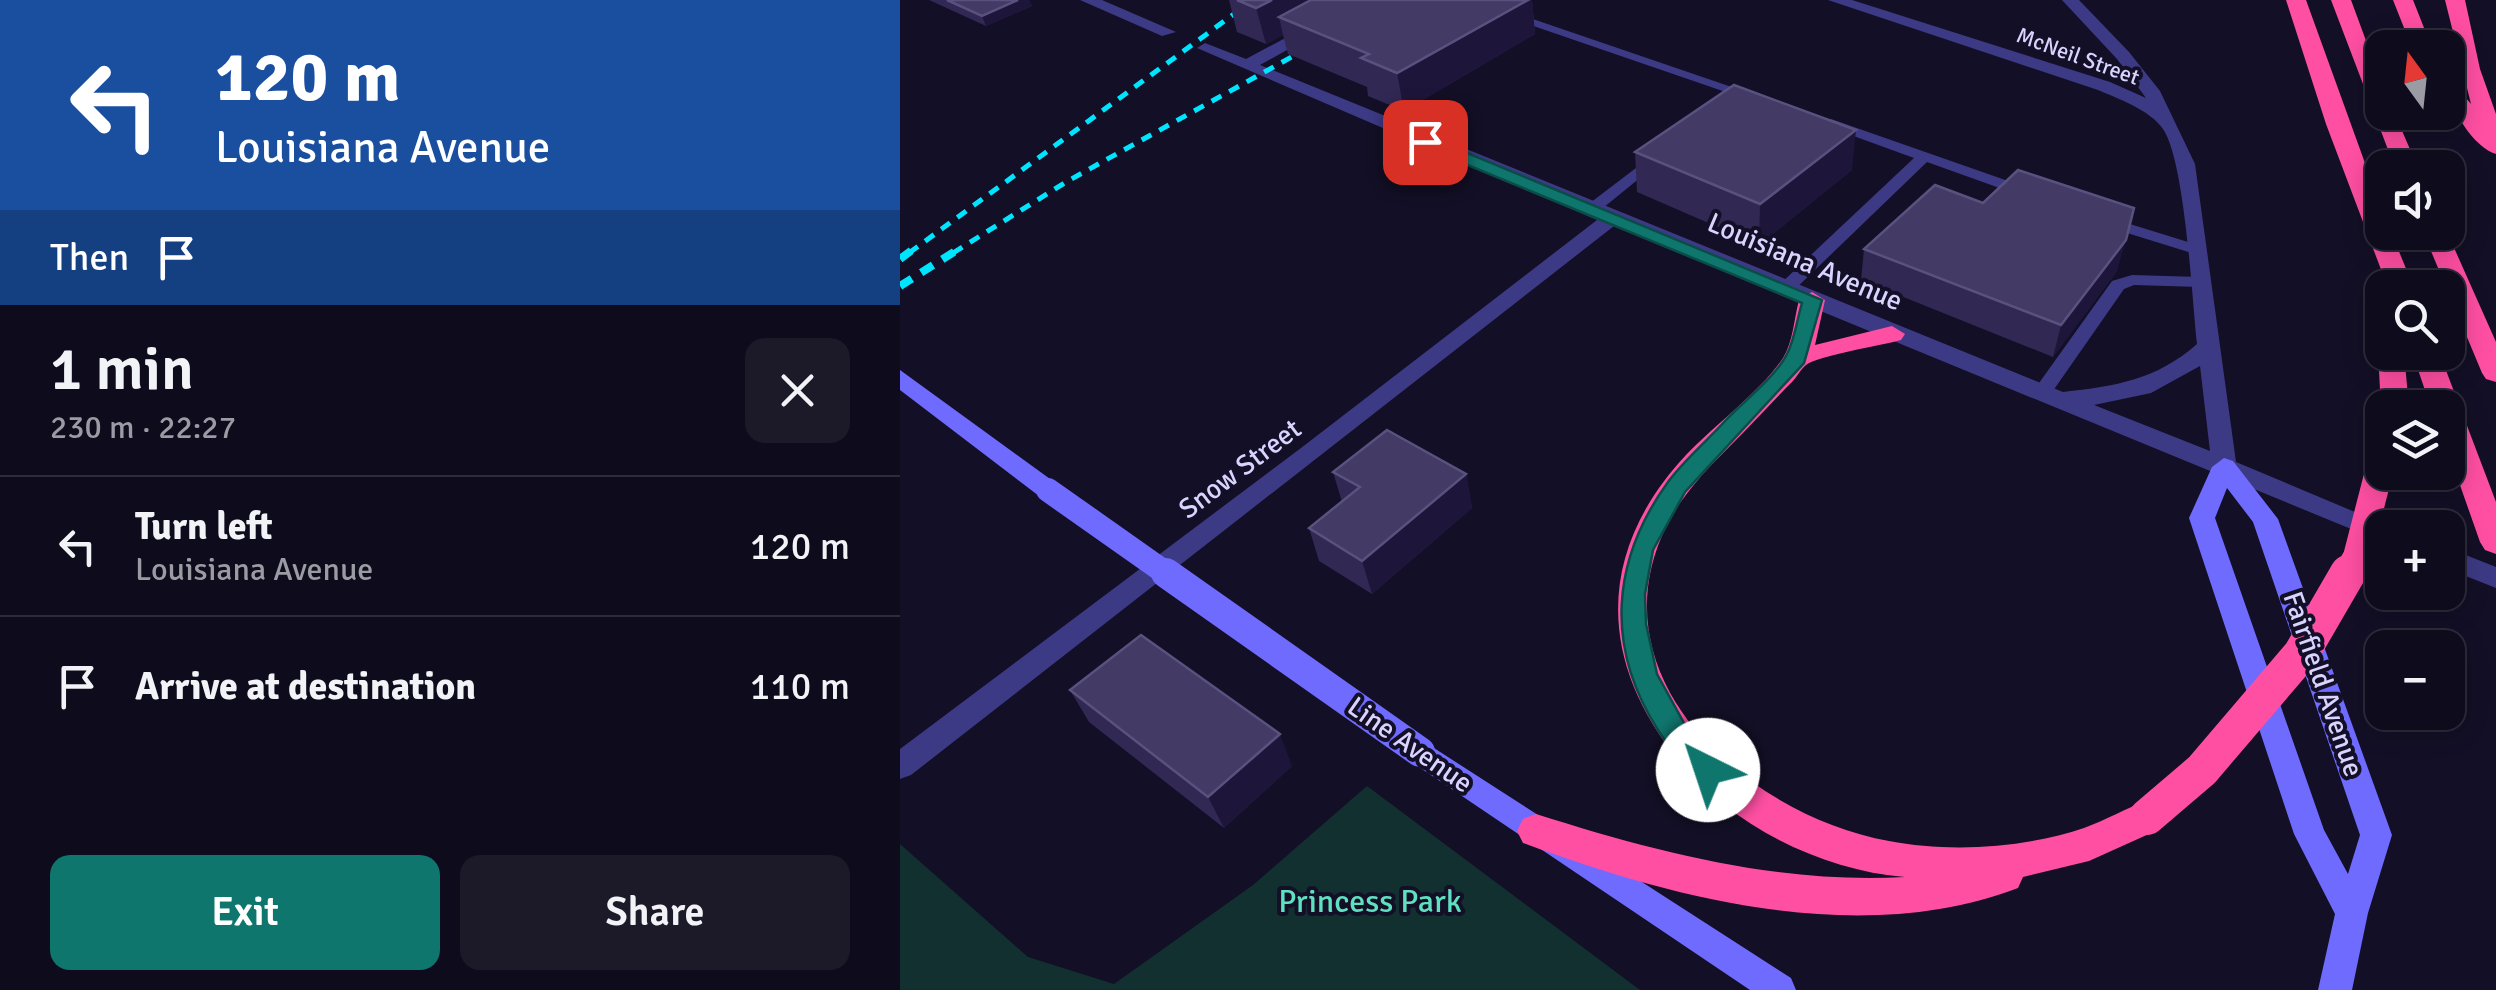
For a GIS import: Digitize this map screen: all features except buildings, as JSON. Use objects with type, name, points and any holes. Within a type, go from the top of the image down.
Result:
[{"type":"highway","points":[[2296,0],[2337,124],[2394,270]]},
{"type":"highway","points":[[2341,0],[2365,64]]},
{"type":"highway","points":[[2403,0],[2415,30]]},
{"type":"highway","points":[[2457,10],[2496,147]]},
{"type":"highway","points":[[2465,110],[2496,147]]},
{"type":"highway","points":[[2356,166],[2376,270]]},
{"type":"highway","points":[[2443,250],[2496,372]]},
{"type":"highway","points":[[1812,300],[1796,358],[1676,487],[1641,550],[1633,594],[1633,624],[1644,674],[1658,708],[1680,740],[1741,798],[1800,833],[1867,854],[1960,865],[2005,863],[2110,838]]},
{"type":"highway","points":[[1796,358],[1892,334]]},
{"type":"highway","points":[[2465,463],[2496,542]]},
{"type":"highway","points":[[1536,831],[1635,863],[1816,895],[1892,896],[1951,889],[2007,876],[2110,838],[2147,816],[2202,770],[2301,654],[2357,557],[2374,490]]},
{"type":"main road","name":"Line Avenue","points":[[900,378],[1048,490],[1420,752],[1779,990]]},
{"type":"main road","points":[[2224,467],[2202,518],[2310,834],[2352,913]]},
{"type":"main road","name":"Fairfield Avenue","points":[[2224,467],[2266,518],[2376,835],[2352,913],[2335,990]]},
{"type":"street","points":[[1088,0],[1168,32]]},
{"type":"street","points":[[1246,66],[1368,0]]},
{"type":"street","name":"McNeil Street","points":[[1836,0],[2124,93],[2156,114],[2178,138]]},
{"type":"street","points":[[2070,0],[2143,75],[2178,138],[2186,164],[2224,467]]},
{"type":"street","name":"Louisiana Avenue","points":[[1205,48],[1892,334],[2365,525]]},
{"type":"street","name":"Snow Street","points":[[900,766],[1310,454],[1602,213]]},
{"type":"street","points":[[2050,397],[2150,388],[2188,366],[2209,346]]},
{"type":"street","points":[[2465,565],[2496,578]]},
{"type":"lane","points":[[1464,0],[1745,101],[1774,103]]},
{"type":"lane","points":[[1823,120],[2044,200]]},
{"type":"lane","points":[[1602,213],[1676,142]]},
{"type":"lane","points":[[1786,289],[1925,156]]},
{"type":"lane","points":[[2094,218],[2196,249]]},
{"type":"lane","points":[[2050,397],[2118,285],[2148,280],[2200,282]]},
{"type":"green space","name":"Princess Park","points":[[1367,786],[1640,990],[900,990],[900,844],[1028,957],[1114,984],[1253,885]]},
{"type":"railway","points":[[909,253],[1253,0]]},
{"type":"railway","points":[[953,253],[1066,182],[1315,44]]},
{"type":"railway","points":[[900,259],[912,250]]},
{"type":"railway","points":[[900,286],[957,250]]},
{"type":"route","points":[[1425,142],[1812,300],[1796,358],[1676,487],[1641,550],[1633,594],[1633,624],[1644,674],[1658,708],[1708,770]]}]
